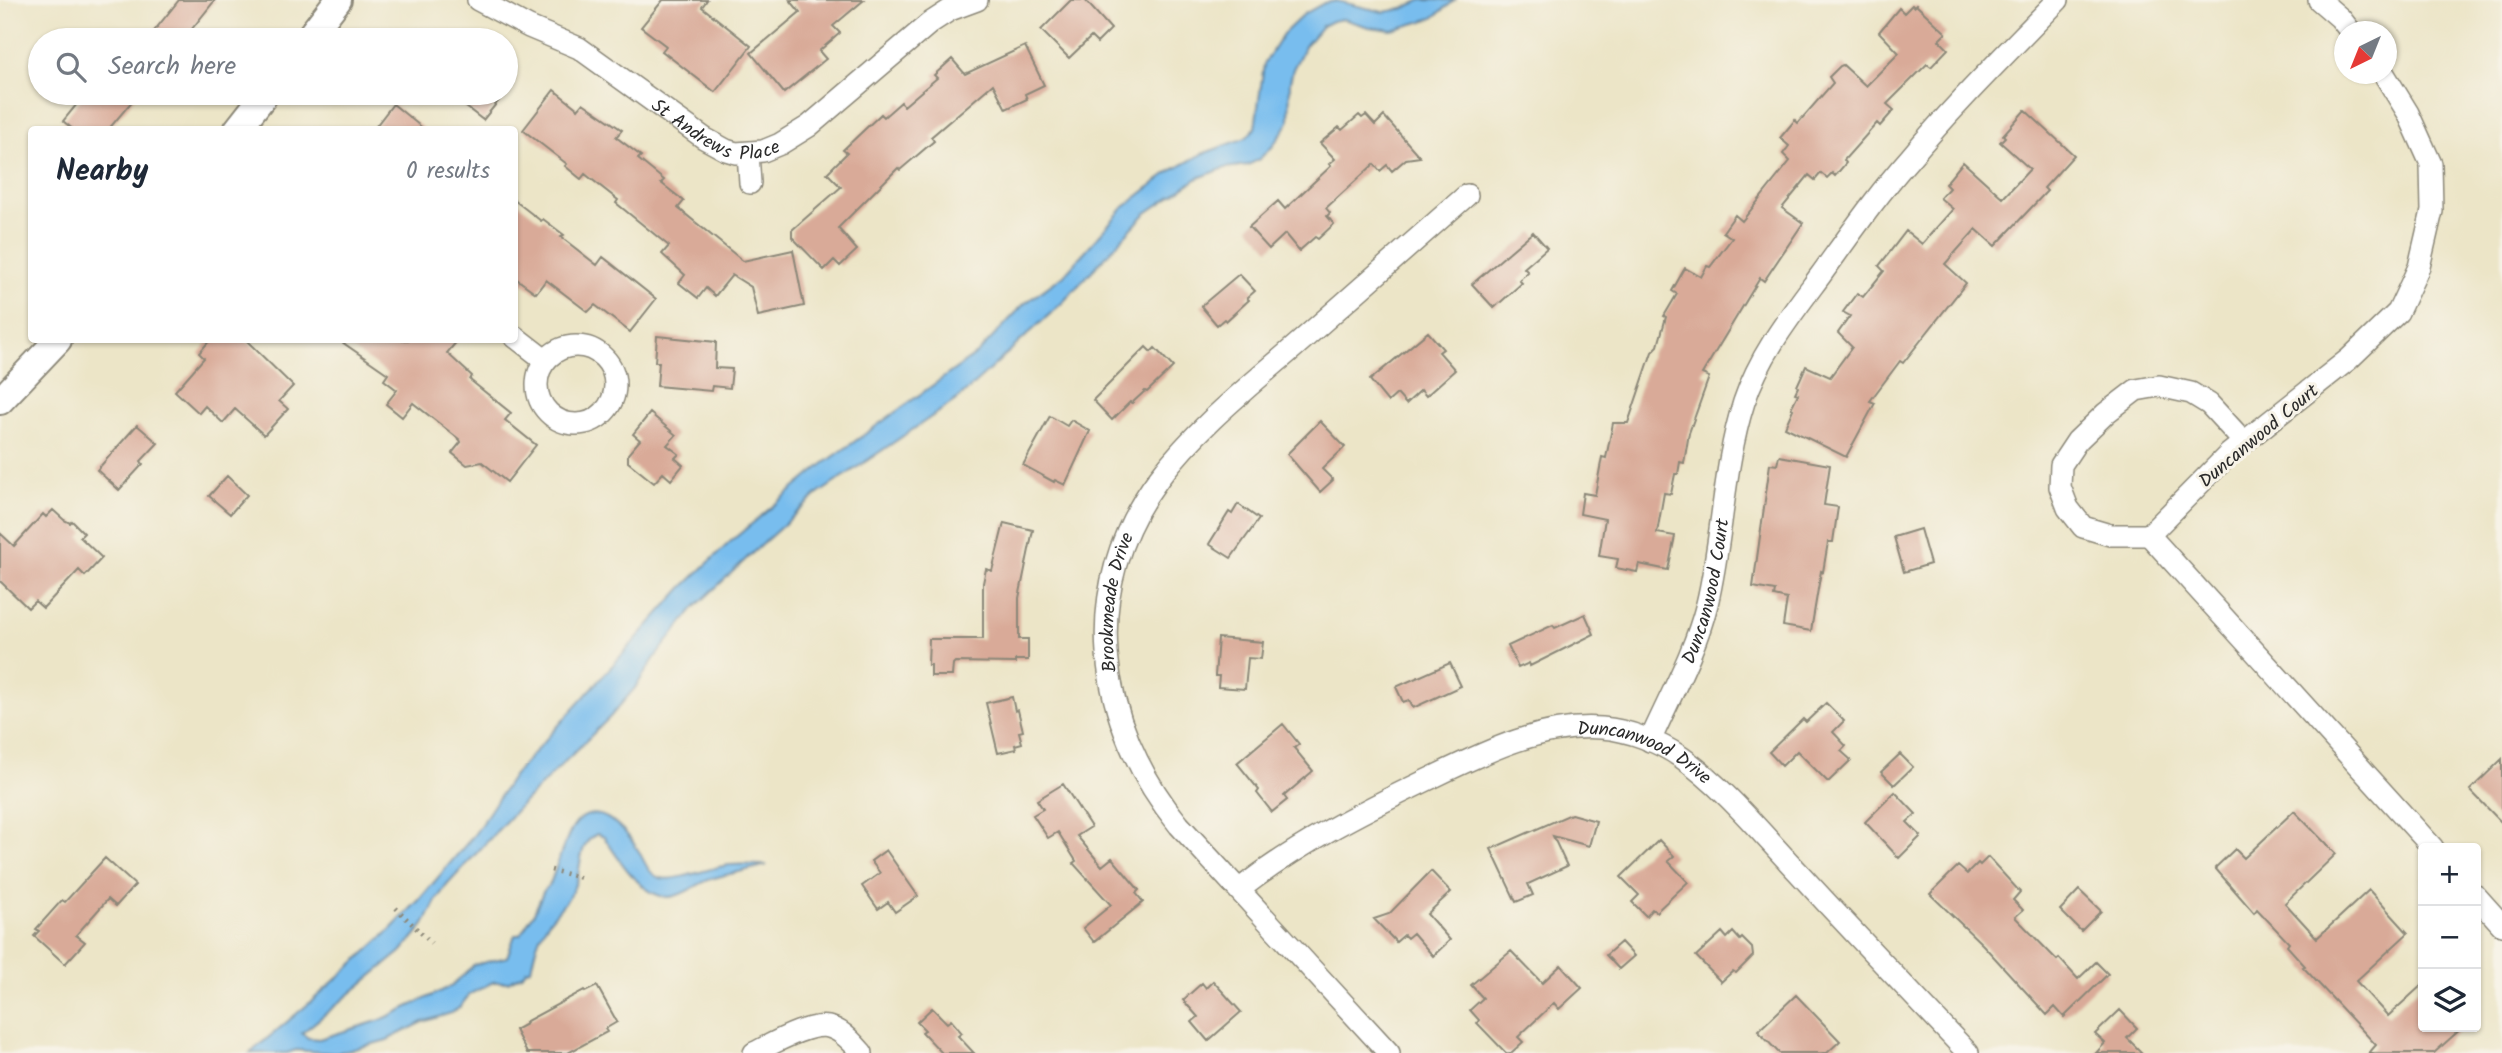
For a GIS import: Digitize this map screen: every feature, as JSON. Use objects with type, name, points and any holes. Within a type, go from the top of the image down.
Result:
[{"type":"street","points":[[316,28],[338,0]]},
{"type":"street","name":"St Andrews Place","points":[[478,0],[529,27],[579,48],[704,138],[726,150],[748,153],[763,150],[795,136],[937,18],[965,3],[977,0]]},
{"type":"street","name":"Duncanwood Court","points":[[1650,741],[1696,640],[1707,604],[1736,434],[1744,401],[1757,370],[1774,340],[1862,218],[1910,157],[2058,0]]},
{"type":"street","points":[[2319,0],[2342,21]]},
{"type":"street","name":"Duncanwood Court","points":[[2149,535],[2244,442],[2349,359],[2398,312],[2419,267],[2432,211],[2431,164],[2408,113],[2390,84]]},
{"type":"street","points":[[239,126],[256,105]]},
{"type":"street","points":[[748,153],[750,183]]},
{"type":"street","name":"Brookmeade Drive","points":[[1389,1053],[1157,797],[1141,769],[1111,684],[1105,636],[1108,598],[1116,565],[1142,503],[1158,479],[1184,449],[1243,392],[1466,195]]},
{"type":"street","points":[[518,339],[545,360]]},
{"type":"street","points":[[0,401],[55,343]]},
{"type":"street","points":[[2244,442],[2209,404],[2191,393],[2159,386],[2136,390],[2106,413],[2077,441],[2061,465],[2060,487],[2068,508],[2083,527],[2110,535],[2149,535],[2428,843]]},
{"type":"street","name":"Duncanwood Drive","points":[[1240,889],[1293,850],[1457,765],[1553,731],[1601,728],[1618,731],[1650,741],[1690,764],[1729,800],[1968,1053]]},
{"type":"street","points":[[2481,901],[2502,925]]},
{"type":"street","points":[[754,1053],[787,1037],[823,1025],[836,1029],[862,1053]]},
{"type":"path","points":[[551,870],[582,878]]},
{"type":"path","points":[[396,908],[431,943]]},
{"type":"water","points":[[1422,0],[1455,0],[1433,18],[1392,30],[1369,27],[1343,19],[1322,26],[1305,46],[1293,69],[1289,122],[1273,146],[1248,165],[1225,168],[1198,178],[1145,214],[1063,302],[959,398],[818,494],[761,545],[695,607],[610,717],[519,807],[448,884],[424,925],[401,952],[302,1033],[308,1038],[319,1039],[381,1020],[452,986],[474,965],[507,957],[515,935],[520,935],[544,890],[550,884],[572,829],[580,819],[589,815],[608,818],[617,825],[632,841],[650,871],[657,877],[675,878],[729,865],[767,865],[714,878],[676,896],[660,896],[641,884],[623,865],[604,837],[597,834],[584,849],[570,895],[542,932],[531,969],[508,982],[493,982],[470,994],[459,1008],[451,1013],[423,1022],[387,1040],[331,1053],[296,1050],[287,1053],[250,1053],[386,934],[419,900],[474,835],[513,776],[681,589],[730,542],[822,465],[979,352],[1024,304],[1064,275],[1124,207],[1169,172],[1202,154],[1246,138],[1255,128],[1264,64],[1283,34],[1304,14],[1324,3],[1337,1],[1383,12],[1402,9]]},
{"type":"building","points":[[179,0],[215,0],[193,28],[157,28]]},
{"type":"building","points":[[663,0],[707,0],[702,7],[751,46],[715,92],[662,51],[666,46],[641,27]]},
{"type":"building","points":[[790,0],[864,0],[833,26],[840,33],[819,51],[826,59],[784,93],[751,53],[800,12]]},
{"type":"building","points":[[1071,0],[1085,0],[1111,29],[1097,43],[1091,37],[1069,58],[1041,30]]},
{"type":"building","points":[[1912,5],[1916,5],[1946,33],[1939,40],[1948,49],[1931,67],[1927,64],[1887,104],[1894,110],[1880,126],[1877,123],[1844,160],[1846,163],[1835,176],[1832,173],[1827,178],[1821,173],[1815,180],[1809,175],[1782,208],[1803,223],[1764,281],[1760,278],[1702,374],[1709,377],[1689,433],[1684,463],[1680,462],[1671,494],[1664,493],[1657,533],[1675,536],[1668,570],[1639,564],[1637,572],[1616,568],[1618,559],[1599,556],[1605,519],[1580,514],[1583,493],[1595,495],[1602,457],[1606,458],[1613,423],[1628,423],[1652,352],[1658,346],[1666,317],[1664,316],[1677,294],[1672,291],[1685,268],[1701,277],[1707,266],[1710,267],[1732,238],[1723,232],[1735,215],[1742,221],[1790,161],[1783,154],[1789,146],[1780,138],[1795,120],[1798,123],[1833,83],[1829,77],[1843,65],[1866,86],[1899,53],[1879,32],[1899,8],[1904,13]]},
{"type":"building","points":[[1025,46],[1044,85],[1025,94],[1027,99],[1006,109],[993,84],[931,137],[934,141],[900,170],[898,168],[838,228],[857,250],[840,266],[834,260],[824,270],[792,237],[792,230],[841,187],[827,173],[847,153],[843,150],[881,114],[884,117],[901,102],[904,106],[937,78],[934,75],[952,59],[965,74]]},
{"type":"building","points":[[554,90],[578,109],[583,103],[622,130],[616,137],[641,156],[638,159],[664,180],[661,183],[684,201],[678,208],[743,261],[793,250],[804,306],[758,316],[751,287],[732,275],[715,296],[706,288],[698,298],[679,283],[685,275],[662,254],[669,246],[616,203],[618,200],[585,174],[581,179],[565,166],[567,164],[523,130]]},
{"type":"building","points":[[76,105],[129,105],[111,126],[69,126],[63,121]]},
{"type":"building","points":[[394,105],[420,126],[376,126]]},
{"type":"building","points":[[464,105],[495,105],[483,120]]},
{"type":"building","points":[[2025,110],[2074,155],[2044,188],[2047,191],[1995,246],[1976,229],[1945,264],[1966,283],[1870,401],[1875,403],[1846,457],[1785,427],[1806,366],[1830,377],[1852,347],[1838,333],[1850,316],[1843,312],[1857,293],[1863,297],[1884,271],[1879,266],[1906,231],[1922,244],[1953,209],[1940,198],[1949,188],[1945,184],[1963,162],[2003,198],[2030,169],[2000,142]]},
{"type":"building","points":[[1359,115],[1362,118],[1366,115],[1375,125],[1384,116],[1420,157],[1406,159],[1392,171],[1387,165],[1380,171],[1374,164],[1326,208],[1330,213],[1327,216],[1334,224],[1318,239],[1315,237],[1299,251],[1285,234],[1269,249],[1249,227],[1278,201],[1285,209],[1331,166],[1329,164],[1335,159],[1320,143],[1339,127],[1342,130]]},
{"type":"building","points":[[518,203],[564,235],[561,237],[597,265],[603,257],[656,299],[630,332],[595,305],[588,312],[546,280],[536,293],[518,280]]},
{"type":"building","points":[[1533,232],[1547,248],[1524,268],[1528,272],[1519,280],[1522,283],[1494,308],[1472,284]]},
{"type":"building","points":[[1239,274],[1255,291],[1226,321],[1224,319],[1217,325],[1201,306]]},
{"type":"building","points":[[1428,332],[1443,349],[1439,352],[1455,370],[1426,396],[1421,390],[1406,404],[1397,394],[1388,402],[1370,380]]},
{"type":"building","points":[[657,336],[716,342],[715,368],[732,369],[730,388],[712,386],[711,391],[657,386]]},
{"type":"building","points":[[207,343],[249,343],[293,386],[279,401],[288,409],[264,435],[235,409],[223,423],[205,406],[199,413],[175,391],[204,358],[199,353]]},
{"type":"building","points":[[343,343],[455,343],[447,353],[472,376],[470,380],[511,413],[505,420],[536,445],[507,482],[482,462],[467,465],[452,453],[460,440],[413,403],[402,417],[386,404],[397,390],[384,380],[388,374]]},
{"type":"building","points":[[1146,347],[1151,352],[1155,348],[1173,367],[1112,420],[1093,400]]},
{"type":"building","points":[[650,413],[676,435],[667,445],[679,454],[675,458],[683,465],[671,480],[663,473],[654,483],[628,462],[628,454],[640,440],[633,434]]},
{"type":"building","points":[[1050,416],[1067,426],[1071,420],[1090,431],[1065,485],[1023,465]]},
{"type":"building","points":[[1320,421],[1345,447],[1322,469],[1333,480],[1320,492],[1287,454]]},
{"type":"building","points":[[137,425],[158,443],[119,490],[97,470]]},
{"type":"building","points":[[1779,456],[1830,465],[1824,505],[1838,507],[1833,542],[1828,542],[1823,572],[1821,571],[1811,631],[1783,626],[1787,599],[1774,596],[1775,591],[1753,587],[1770,464],[1777,465]]},
{"type":"building","points":[[227,476],[247,495],[230,514],[209,496]]},
{"type":"building","points":[[1238,504],[1259,519],[1231,558],[1209,544],[1229,512],[1232,514]]},
{"type":"building","points":[[53,510],[64,520],[70,523],[72,521],[84,533],[80,537],[102,558],[85,576],[79,570],[43,608],[35,601],[28,608],[0,581],[0,533],[14,546],[43,514],[46,517]]},
{"type":"building","points":[[1004,523],[1033,530],[1019,598],[1019,639],[1028,639],[1028,660],[1015,660],[1015,663],[955,662],[952,676],[931,676],[931,665],[928,665],[929,639],[983,639],[983,583],[986,569],[992,571]]},
{"type":"building","points":[[1920,529],[1930,564],[1904,572],[1894,537]]},
{"type":"building","points":[[1585,614],[1594,634],[1530,666],[1529,663],[1518,668],[1508,646],[1553,625],[1555,628]]},
{"type":"building","points":[[1218,638],[1263,642],[1261,659],[1248,658],[1245,689],[1218,687],[1219,676],[1215,676]]},
{"type":"building","points":[[1450,663],[1461,686],[1413,708],[1409,700],[1403,702],[1396,687]]},
{"type":"building","points":[[1012,697],[1023,731],[1019,732],[1022,743],[1015,745],[1016,749],[998,753],[986,703]]},
{"type":"building","points":[[1826,703],[1844,721],[1833,732],[1846,746],[1841,751],[1851,760],[1828,782],[1797,751],[1782,766],[1769,752],[1803,719],[1806,722]]},
{"type":"building","points":[[1283,724],[1299,744],[1294,748],[1313,771],[1284,796],[1287,800],[1272,812],[1257,793],[1259,790],[1237,763]]},
{"type":"building","points":[[1900,754],[1913,767],[1894,785],[1881,772]]},
{"type":"building","points":[[2502,759],[2502,823],[2470,790]]},
{"type":"building","points":[[1063,784],[1091,827],[1077,836],[1102,866],[1112,858],[1139,890],[1136,893],[1143,902],[1094,942],[1083,928],[1111,905],[1073,863],[1076,861],[1058,832],[1048,838],[1033,815],[1043,809],[1037,800]]},
{"type":"building","points":[[1895,792],[1916,814],[1907,822],[1921,836],[1899,858],[1865,822]]},
{"type":"building","points":[[2294,811],[2336,854],[2285,903],[2317,938],[2369,890],[2408,933],[2356,981],[2388,1016],[2418,989],[2418,1032],[2457,1032],[2434,1053],[2369,1053],[2376,1045],[2303,967],[2305,966],[2287,946],[2289,943],[2257,909],[2254,913],[2215,868],[2235,849],[2244,858]]},
{"type":"building","points":[[1571,814],[1596,821],[1589,846],[1553,836],[1567,866],[1528,884],[1533,895],[1516,902],[1491,849]]},
{"type":"building","points":[[1659,840],[1674,856],[1668,861],[1688,882],[1656,912],[1652,909],[1646,916],[1632,902],[1639,895],[1621,877]]},
{"type":"building","points":[[886,850],[918,896],[895,912],[888,902],[878,909],[862,886],[880,873],[871,861]]},
{"type":"building","points":[[1988,857],[2020,892],[2013,900],[2023,910],[2015,917],[2057,960],[2059,958],[2078,979],[2096,962],[2108,974],[2064,1017],[2055,1007],[2047,1015],[1983,945],[1930,894],[1958,866],[1967,874]]},
{"type":"building","points":[[105,858],[135,885],[116,906],[108,899],[76,935],[85,942],[65,964],[34,936],[39,931],[36,929]]},
{"type":"building","points":[[1431,871],[1451,892],[1427,914],[1450,940],[1433,956],[1413,933],[1407,938],[1404,935],[1396,942],[1374,919],[1389,914]]},
{"type":"building","points":[[2079,890],[2101,911],[2081,931],[2060,910]]},
{"type":"building","points":[[1722,932],[1727,938],[1733,932],[1740,940],[1742,938],[1752,948],[1753,956],[1736,973],[1733,971],[1721,982],[1696,956]]},
{"type":"building","points":[[1621,942],[1634,956],[1619,969],[1606,955]]},
{"type":"building","points":[[1511,951],[1542,983],[1561,965],[1582,988],[1559,1009],[1554,1003],[1518,1037],[1523,1042],[1511,1053],[1506,1053],[1477,1023],[1479,1020],[1470,1010],[1483,998],[1471,985]]},
{"type":"building","points":[[1213,981],[1241,1012],[1208,1041],[1192,1022],[1198,1017],[1183,1000],[1202,983],[1206,988]]},
{"type":"building","points":[[597,986],[617,1022],[605,1029],[607,1032],[568,1053],[527,1053],[515,1030],[584,990],[585,992]]},
{"type":"building","points":[[1796,995],[1840,1041],[1827,1053],[1779,1053],[1758,1031]]},
{"type":"building","points":[[932,1008],[947,1023],[951,1020],[962,1033],[958,1036],[974,1053],[942,1053],[922,1032],[925,1030],[917,1022]]},
{"type":"building","points":[[2120,1010],[2137,1028],[2127,1038],[2142,1053],[2096,1053],[2105,1043],[2095,1034]]}]
